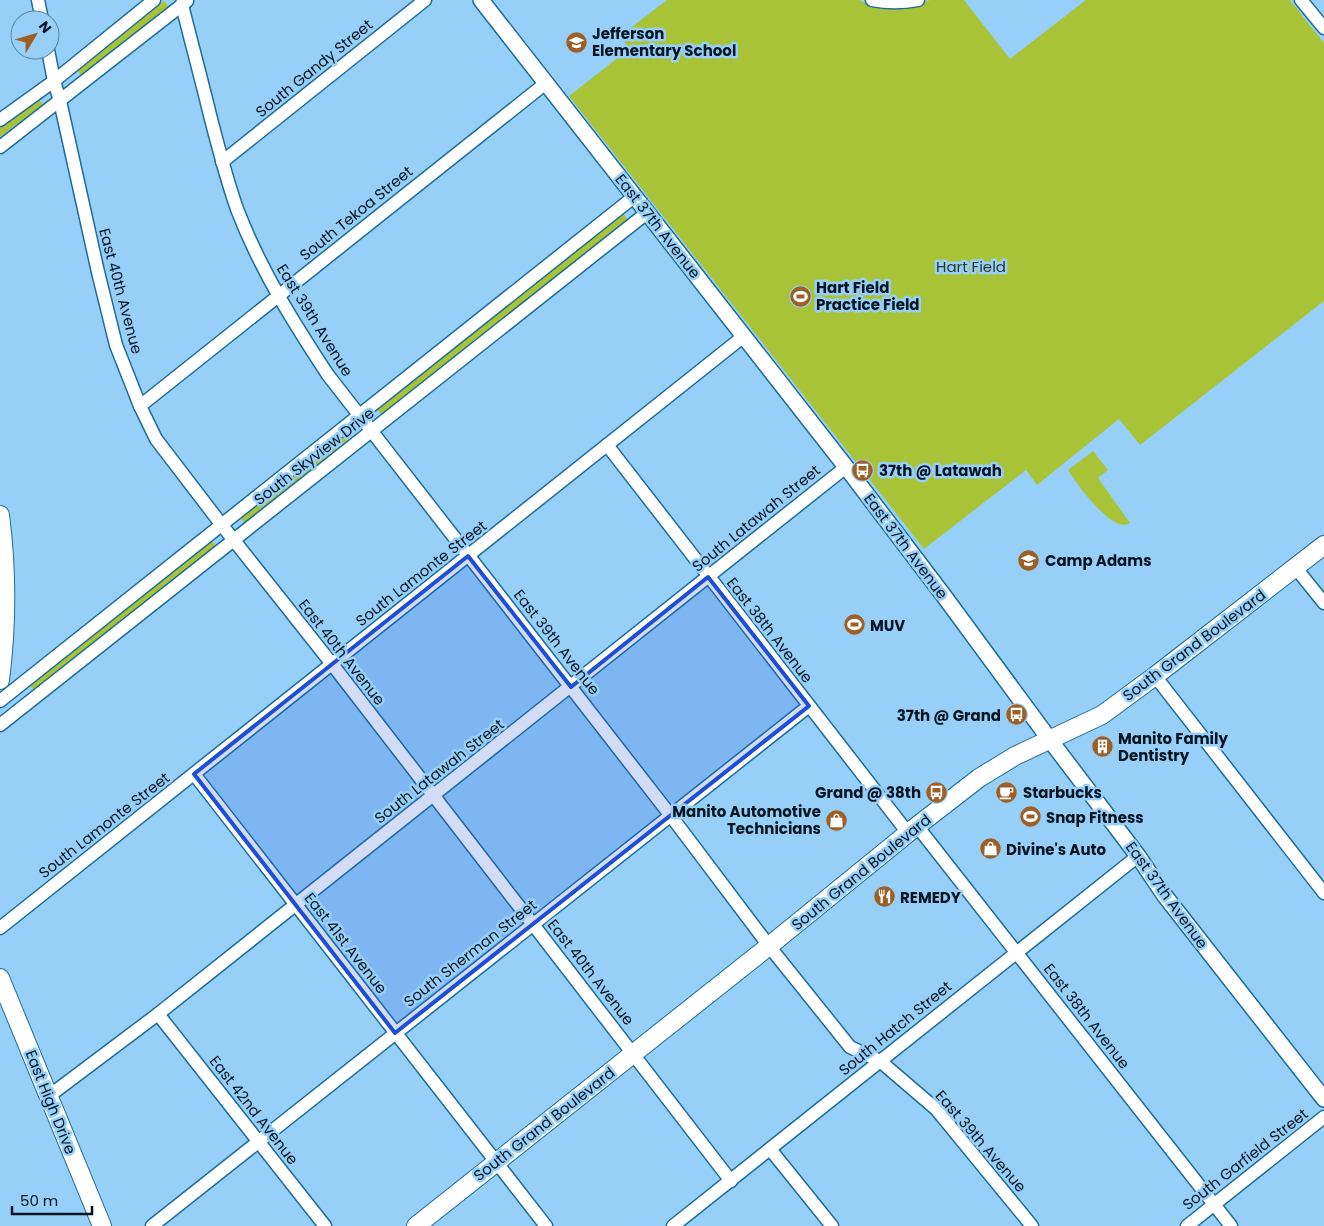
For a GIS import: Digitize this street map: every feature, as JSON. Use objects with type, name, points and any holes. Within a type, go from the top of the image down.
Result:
[{"type":"main road","points":[[0,514],[4,544],[6,596],[0,680]]},
{"type":"main road","name":"South Grand Boulevard","points":[[416,1226],[980,778],[1015,756],[1102,715],[1324,544]]},
{"type":"main road","name":"East High Drive","points":[[0,978],[102,1226]]},
{"type":"street","points":[[0,120],[54,80],[154,0]]},
{"type":"street","name":"South Gandy Street","points":[[222,162],[425,0]]},
{"type":"street","name":"East 37th Avenue","points":[[481,0],[846,467],[1138,856],[1165,896],[1324,1099]]},
{"type":"street","points":[[872,0],[891,2],[918,0]]},
{"type":"street","points":[[1301,0],[1324,28]]},
{"type":"street","points":[[0,147],[184,2]]},
{"type":"street","name":"East 39th Avenue","points":[[184,2],[222,162],[238,210],[262,266],[278,297],[323,367],[359,416],[671,816],[769,946],[850,1047],[880,1061],[936,1109],[1032,1226]]},
{"type":"street","name":"East 40th Avenue","points":[[50,60],[116,345],[140,406],[156,439],[731,1180]]},
{"type":"street","name":"South Tekoa Street","points":[[140,406],[546,83]]},
{"type":"street","name":"South Skyview Drive","points":[[0,701],[635,196]]},
{"type":"street","name":"South Skyview Drive","points":[[0,725],[648,212]]},
{"type":"street","name":"South Lamonte Street","points":[[0,928],[744,336]]},
{"type":"street","name":"East 38th Avenue","points":[[606,446],[809,706],[1017,952],[1231,1226]]},
{"type":"street","name":"South Latawah Street","points":[[49,1096],[158,1014],[846,467]]},
{"type":"street","points":[[1295,567],[1324,603]]},
{"type":"street","points":[[1155,676],[1324,893]]},
{"type":"street","name":"South Sherman Street","points":[[152,1226],[809,706]]},
{"type":"street","name":"East 41st Avenue","points":[[194,774],[546,1226]]},
{"type":"street","name":"South Hatch Street","points":[[673,1226],[1138,856]]},
{"type":"street","name":"East 42nd Avenue","points":[[158,1014],[325,1226]]},
{"type":"street","name":"South Garfield Street","points":[[1187,1226],[1324,1117]]},
{"type":"street","points":[[770,1149],[832,1226]]},
{"type":"highlighted area","points":[[468,556],[571,687],[708,577],[809,706],[395,1033],[194,774]]},
{"type":"green space","name":"Hart Field","points":[[667,0],[859,0],[868,4],[912,5],[930,0],[964,0],[1010,59],[1086,0],[1290,0],[1324,43],[1324,301],[1140,445],[1119,419],[1037,485],[1026,470],[924,549],[569,96],[629,49],[620,36]]},
{"type":"green space","points":[[164,1],[169,7],[81,77],[77,69]]},
{"type":"green space","points":[[38,99],[43,104],[0,137],[0,128]]},
{"type":"green space","points":[[623,213],[628,220],[382,415],[376,408]]},
{"type":"green space","points":[[348,431],[353,437],[245,524],[240,517]]},
{"type":"green space","points":[[1093,451],[1108,470],[1098,478],[1130,523],[1123,525],[1114,522],[1105,515],[1087,496],[1068,470]]},
{"type":"green space","points":[[211,540],[216,546],[34,691],[29,684]]},
{"type":"place","name":"Jefferson Elementary School","points":[[576,42]]},
{"type":"place","name":"Hart Field Practice Field","points":[[800,296]]},
{"type":"place","name":"37th @ Latawah","points":[[863,470]]},
{"type":"place","name":"Camp Adams","points":[[1029,560]]},
{"type":"place","name":"MUV","points":[[854,625]]},
{"type":"place","name":"37th @ Grand","points":[[1017,715]]},
{"type":"place","name":"Manito Family Dentistry","points":[[1102,747]]},
{"type":"place","name":"Grand @ 38th","points":[[937,792]]},
{"type":"place","name":"Starbucks","points":[[1007,792]]},
{"type":"place","name":"Snap Fitness","points":[[1030,817]]},
{"type":"place","name":"Manito Automotive Technicians","points":[[837,820]]},
{"type":"place","name":"Divine's Auto","points":[[990,849]]},
{"type":"place","name":"REMEDY","points":[[884,897]]}]
